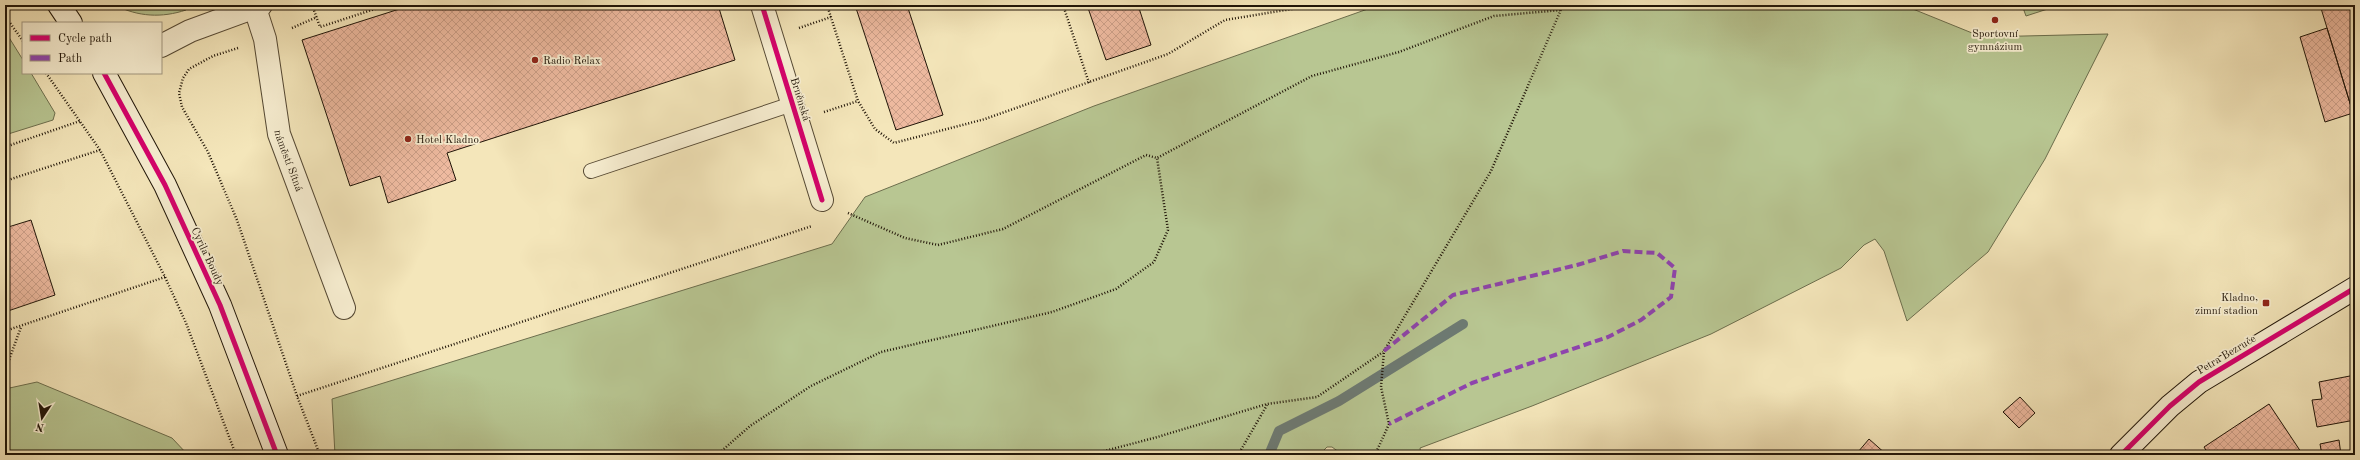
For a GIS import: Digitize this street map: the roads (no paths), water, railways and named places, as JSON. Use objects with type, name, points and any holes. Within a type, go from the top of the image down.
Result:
[{"type":"street","points":[[59,5],[70,22]]},
{"type":"street","name":"Brněnská","points":[[762,5],[822,200]]},
{"type":"street","name":"náměstí Sítná","points":[[162,45],[190,30],[257,6],[265,39],[279,134],[344,308]]},
{"type":"street","name":"Cyrila Boudy","points":[[106,74],[165,185],[217,298],[277,455]]},
{"type":"street","name":"Petra Bezruče","points":[[2122,455],[2170,406],[2199,382],[2355,288]]},
{"type":"lane","points":[[591,171],[795,112]]},
{"type":"waterway","points":[[1269,455],[1279,431],[1339,401],[1463,324]]},
{"type":"place","name":"Sportovní gymnázium","points":[[1995,20]]},
{"type":"place","name":"Radio Relax","points":[[535,60]]},
{"type":"place","name":"Hotel Kladno","points":[[408,139]]},
{"type":"place","name":"Kladno, zimní stadion","points":[[2266,303]]}]
